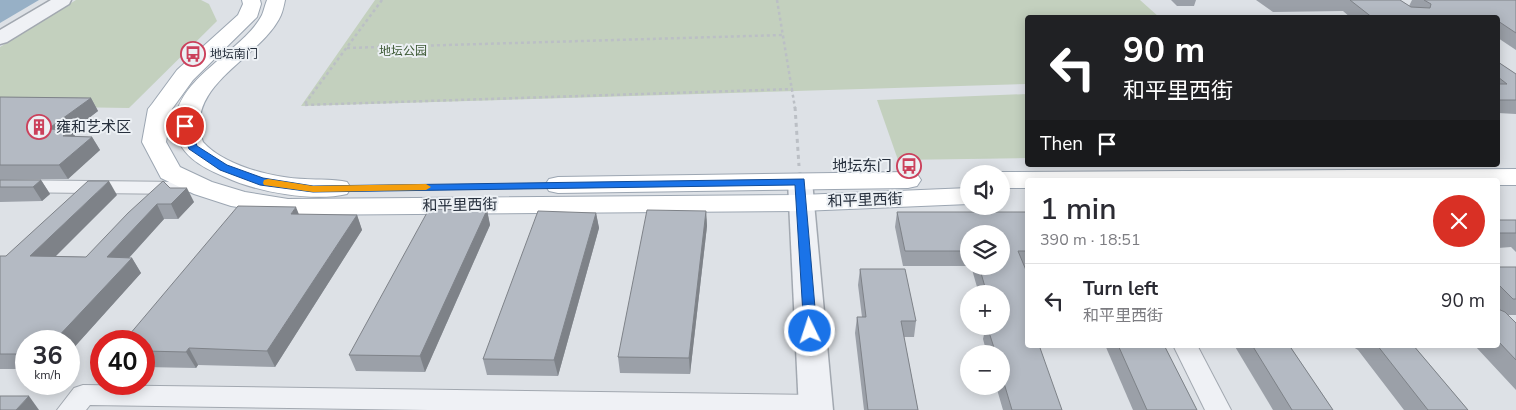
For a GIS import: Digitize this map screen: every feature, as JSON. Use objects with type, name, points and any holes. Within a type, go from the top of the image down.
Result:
[{"type":"main road","name":"和平里西街","points":[[251,0],[252,4],[247,17],[185,75],[160,109],[154,142],[170,172],[203,188],[241,200],[288,207],[801,192],[960,181]]},
{"type":"main road","name":"和平里西街","points":[[276,0],[276,5],[267,22],[194,96],[185,126],[192,147],[223,168],[260,182],[313,189],[801,192],[960,196]]},
{"type":"main road","points":[[1500,178],[1516,178]]},
{"type":"main road","points":[[1010,180],[1025,180]]},
{"type":"main road","points":[[1500,190],[1516,190]]},
{"type":"main road","points":[[1010,195],[1025,194]]},
{"type":"street","points":[[0,29],[48,0]]},
{"type":"street","points":[[0,38],[63,0]]},
{"type":"street","points":[[0,186],[203,188]]},
{"type":"street","points":[[70,410],[82,395],[816,407],[801,192]]},
{"type":"street","points":[[1187,348],[1218,410]]},
{"type":"path","points":[[382,0],[304,105],[793,89]]},
{"type":"path","points":[[777,0],[793,89],[801,192]]},
{"type":"path","points":[[346,48],[783,35]]},
{"type":"green space","points":[[76,0],[201,0],[209,4],[217,21],[129,108],[0,106],[0,47]]},
{"type":"green space","name":"地坛公园","points":[[375,0],[1140,0],[1157,15],[1025,15],[1025,84],[301,106]]},
{"type":"green space","points":[[1025,94],[1025,158],[898,160],[877,100]]},
{"type":"water","points":[[0,0],[39,0],[0,23]]},
{"type":"building","points":[[1350,0],[1400,0],[1411,7],[1430,8],[1431,4],[1424,0],[1516,0],[1516,33],[1500,22],[1500,15],[1369,15]]},
{"type":"building","points":[[1500,63],[1516,74],[1516,100],[1500,100],[1500,84],[1507,84],[1500,79]]},
{"type":"building","name":"雍和艺术区","points":[[0,97],[91,98],[48,129],[71,130],[63,136],[92,137],[59,165],[0,165]]},
{"type":"building","points":[[0,180],[41,180],[33,187],[0,187]]},
{"type":"building","points":[[88,181],[109,181],[30,256],[86,257],[128,213],[163,181],[170,188],[187,188],[171,204],[157,204],[107,257],[132,258],[64,330],[15,330],[15,354],[0,354],[0,256],[6,256]]},
{"type":"building","points":[[238,206],[296,207],[291,214],[357,215],[267,351],[189,348],[186,352],[155,351],[155,330],[133,330]]},
{"type":"building","points":[[429,209],[487,210],[420,356],[349,355]]},
{"type":"building","points":[[647,210],[706,211],[689,358],[618,357]]},
{"type":"building","points":[[538,211],[596,213],[554,360],[483,359]]},
{"type":"building","points":[[897,212],[960,212],[960,215],[1010,215],[1010,212],[1025,212],[1025,251],[1018,251],[1025,268],[1025,348],[1040,348],[1062,410],[1012,410],[1008,395],[1010,395],[1010,345],[993,345],[990,335],[1010,335],[1010,285],[984,285],[982,275],[1010,275],[1010,225],[960,225],[960,251],[905,251]]},
{"type":"building","points":[[1500,220],[1516,220],[1516,233],[1500,233]]},
{"type":"building","points":[[1500,267],[1516,267],[1516,299],[1513,299],[1500,286]]},
{"type":"building","points":[[860,269],[905,269],[916,321],[901,321],[918,410],[868,410],[857,317],[866,317]]},
{"type":"building","points":[[1500,310],[1505,312],[1516,323],[1516,360],[1500,343]]},
{"type":"building","points":[[1119,348],[1166,348],[1197,410],[1147,410]]},
{"type":"building","points":[[1254,348],[1291,348],[1333,410],[1292,410]]},
{"type":"building","points":[[1379,348],[1416,348],[1468,410],[1428,410]]},
{"type":"building","points":[[0,396],[29,396],[16,410],[0,410]]},
{"type":"slow traffic","points":[[268,183],[313,189],[426,187]]},
{"type":"place","name":"地坛南门","points":[[193,54]]},
{"type":"place","name":"雍和艺术区","points":[[39,127]]},
{"type":"place","name":"地坛东门","points":[[909,166]]},
{"type":"route","points":[[185,126],[192,147],[223,168],[260,182],[313,189],[800,181],[810,331]]}]
